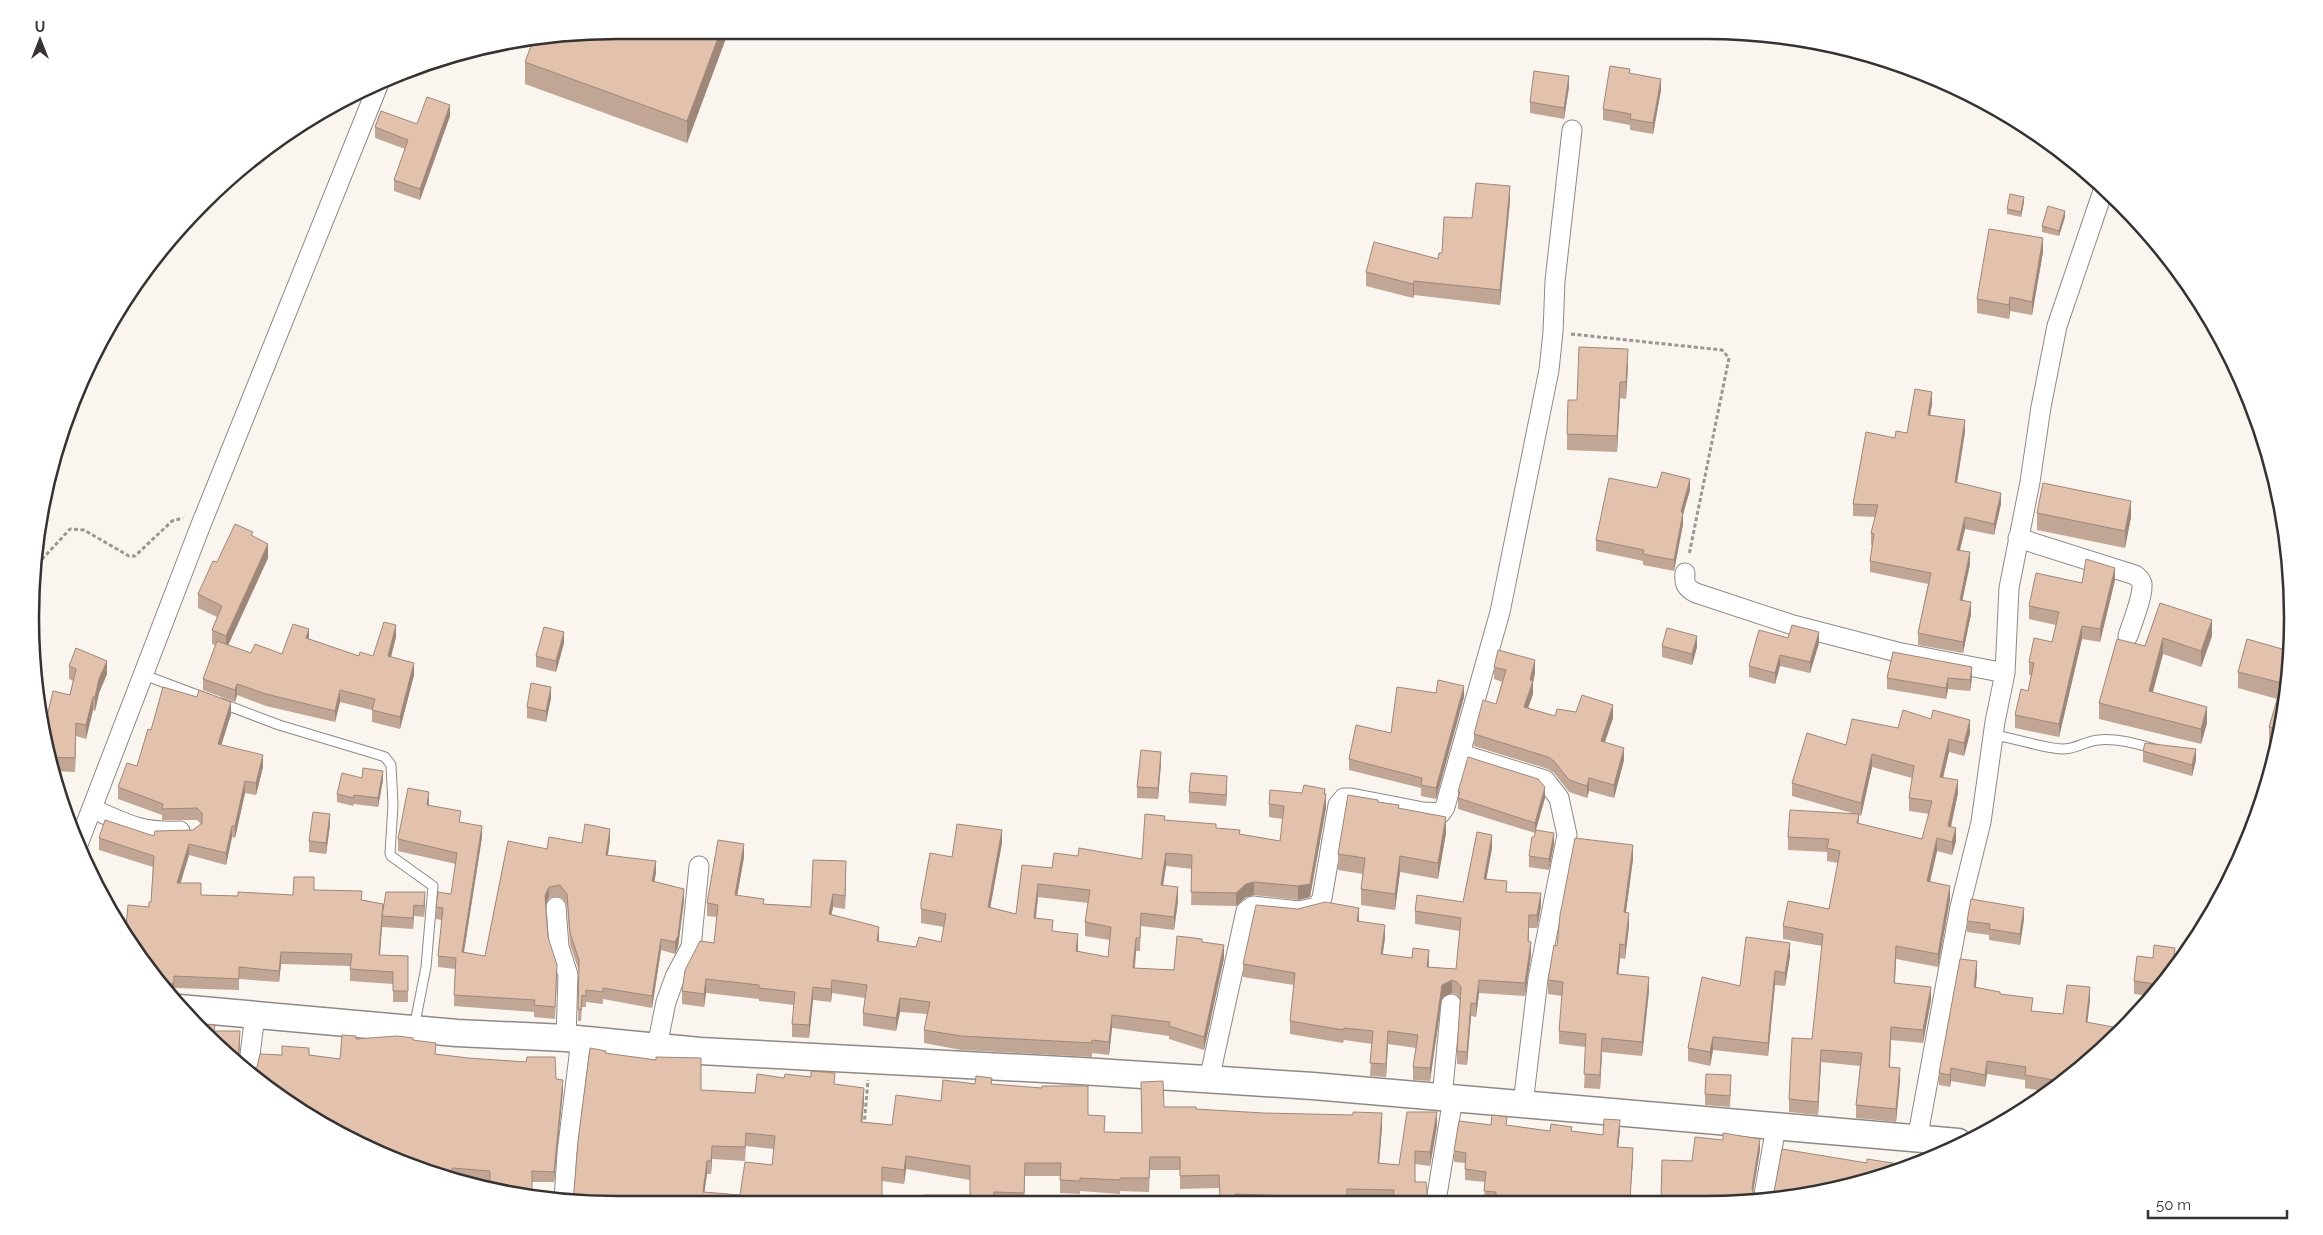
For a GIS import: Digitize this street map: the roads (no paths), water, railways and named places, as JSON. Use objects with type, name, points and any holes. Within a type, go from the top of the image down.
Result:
[{"type":"main road","points":[[191,1009],[457,1033],[574,1039],[700,1051],[1080,1071],[1209,1080],[1523,1104],[1950,1142]]},
{"type":"street","points":[[82,836],[200,527],[376,92]]},
{"type":"street","points":[[1209,1080],[1246,911],[1253,906],[1298,911],[1317,907],[1322,898],[1338,805],[1344,798],[1423,812],[1441,813],[1445,807],[1500,612],[1549,370],[1555,281],[1572,130]]},
{"type":"street","points":[[1917,1140],[1960,907],[1981,822],[1993,735],[2005,673],[2008,644],[2007,603],[2057,326],[2101,195]]},
{"type":"street","points":[[2018,538],[2135,574],[2142,585],[2128,636]]},
{"type":"street","points":[[1685,573],[1684,582],[1688,589],[1696,593],[1793,625],[1897,652],[2005,673]]},
{"type":"street","points":[[1461,754],[1545,780],[1558,798],[1564,815],[1567,835],[1538,979],[1523,1104]]},
{"type":"street","points":[[93,809],[129,826],[157,832],[192,830]]},
{"type":"street","points":[[657,1046],[666,1002],[675,977],[691,947],[699,866]]},
{"type":"street","points":[[556,907],[559,947],[568,975],[574,1039],[564,1193]]},
{"type":"street","points":[[1437,1196],[1447,1098],[1451,1004]]},
{"type":"street","points":[[249,1064],[255,1014]]},
{"type":"street","points":[[1764,1193],[1776,1127]]},
{"type":"lane","points":[[144,675],[279,724],[376,754],[388,760],[391,765],[393,788],[391,856],[433,886],[426,967],[414,1028]]},
{"type":"lane","points":[[1993,735],[2014,737],[2063,749],[2075,748],[2088,742],[2114,740],[2161,751]]}]
